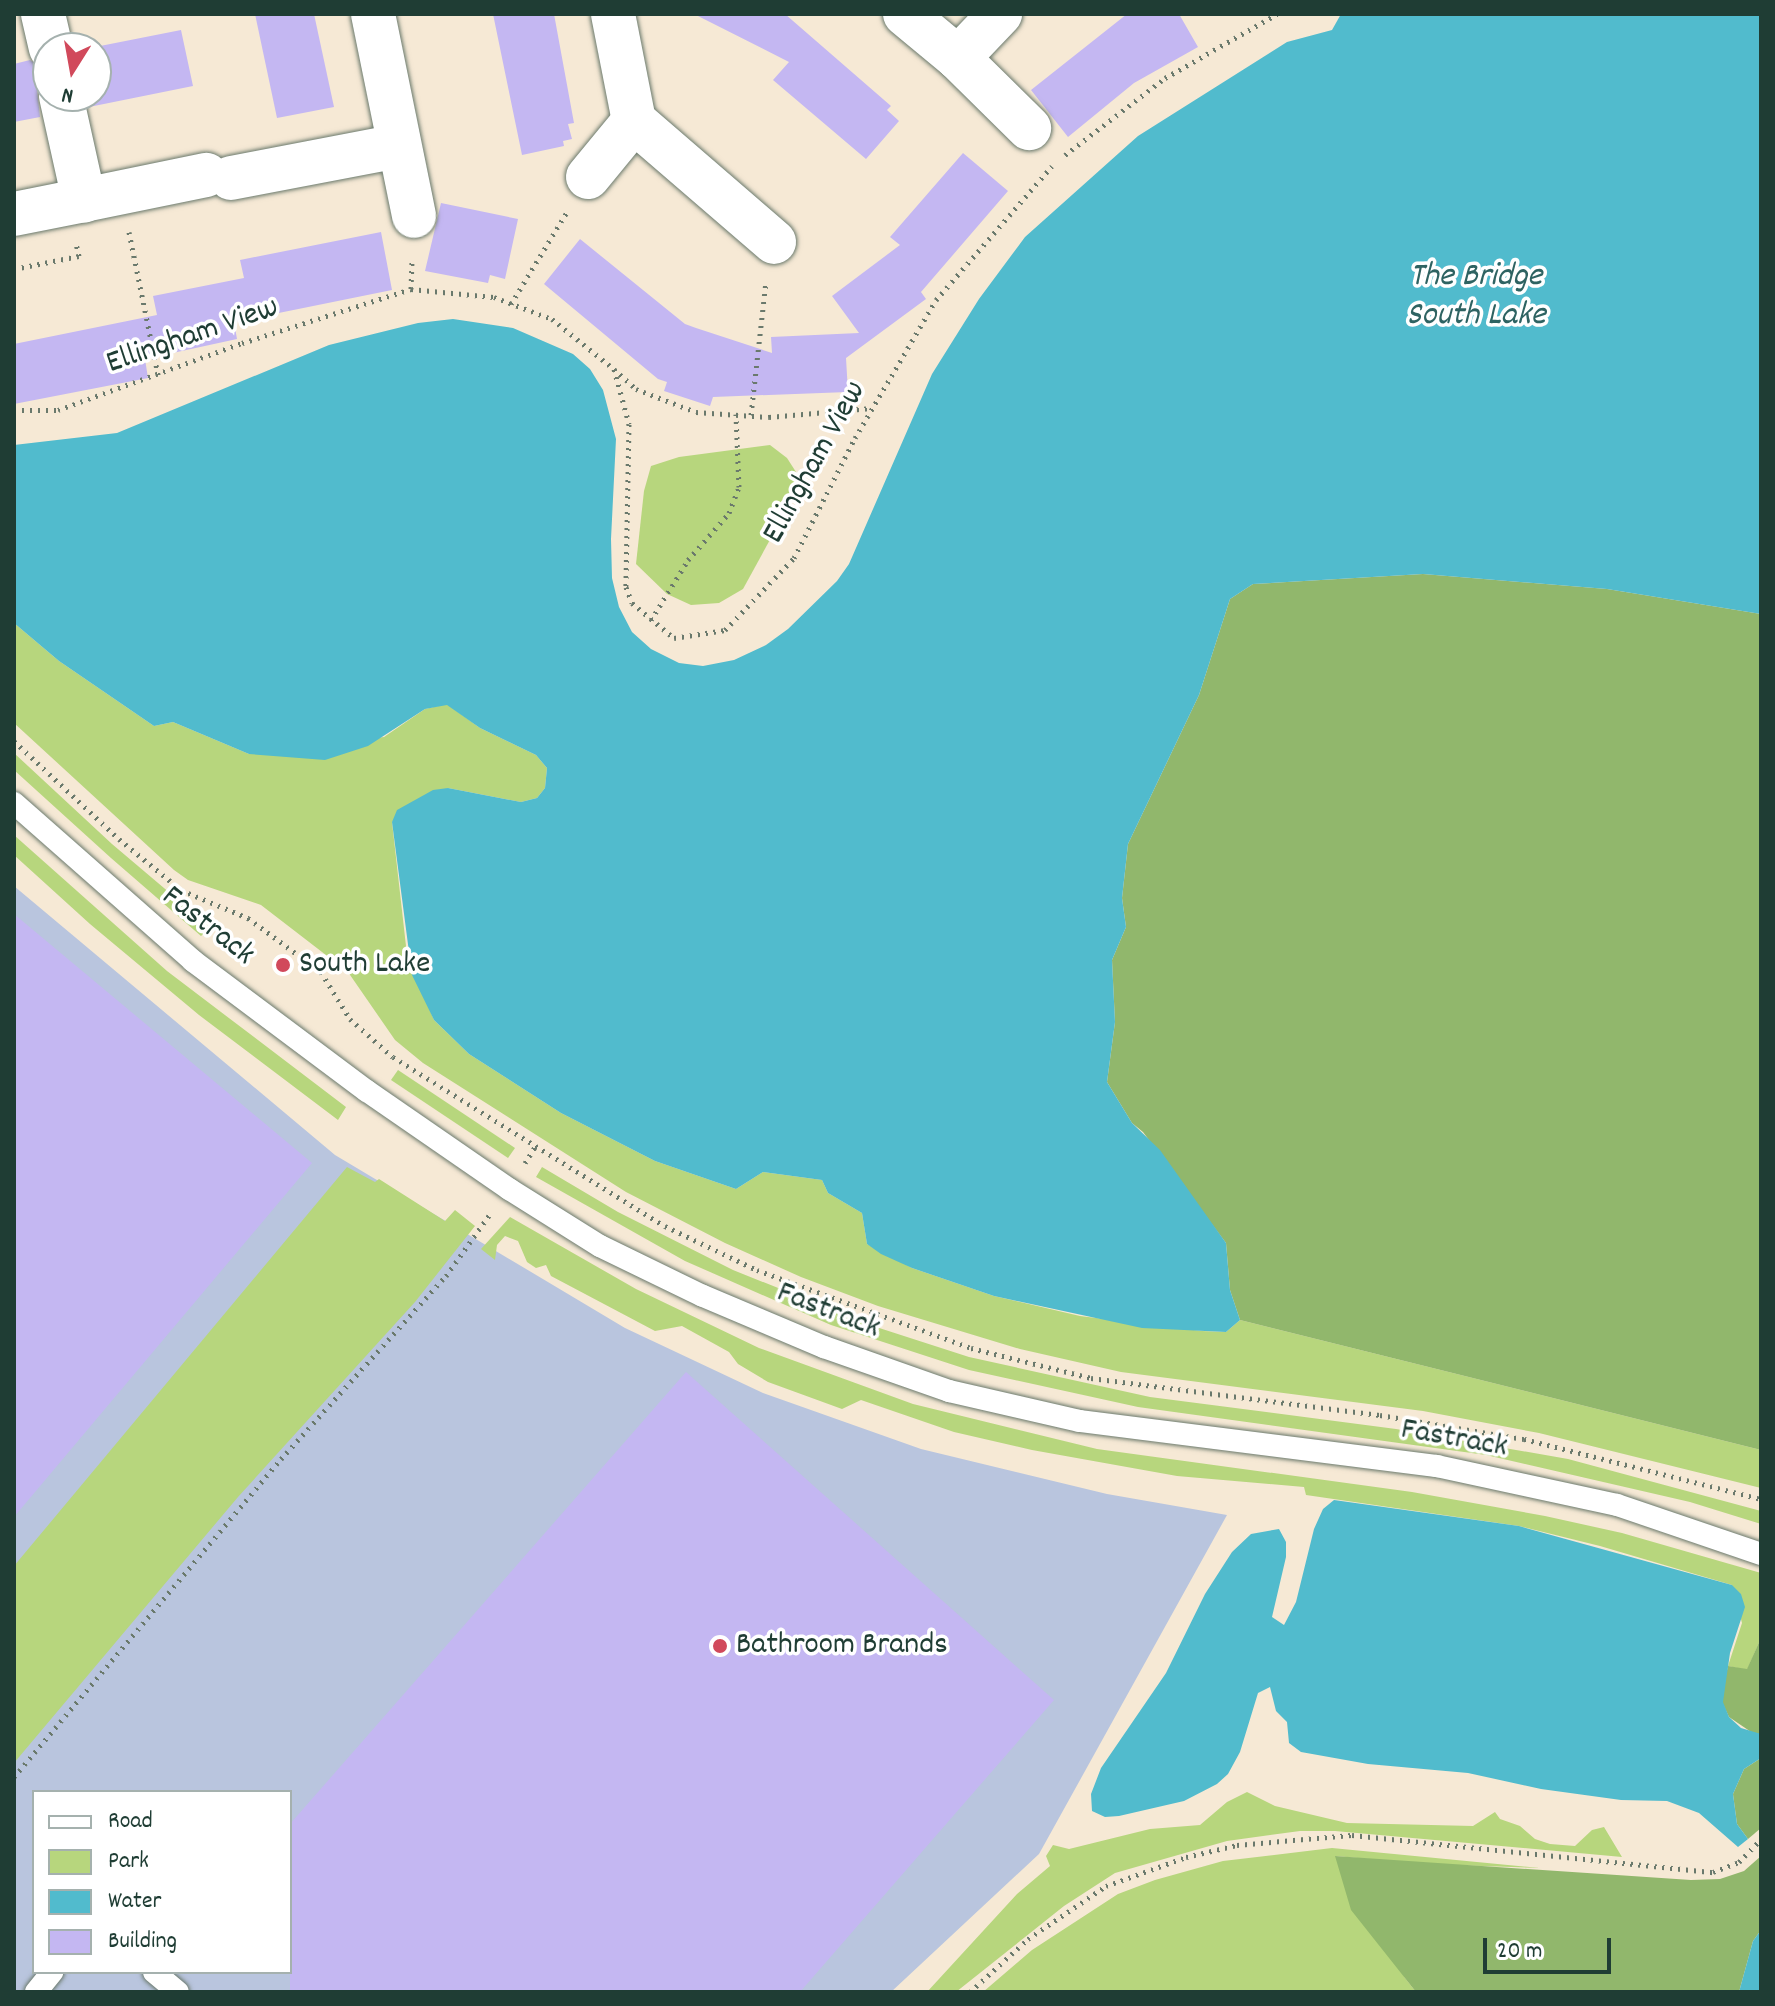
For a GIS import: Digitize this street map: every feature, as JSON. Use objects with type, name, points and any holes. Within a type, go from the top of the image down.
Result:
[{"type":"street","points":[[373,14],[414,216]]},
{"type":"street","points":[[613,14],[634,121],[774,242]]},
{"type":"street","points":[[905,14],[958,58],[1029,128]]},
{"type":"street","points":[[958,58],[1000,14]]},
{"type":"street","points":[[68,112],[102,196]]},
{"type":"street","points":[[588,177],[634,121]]},
{"type":"street","points":[[14,214],[102,196],[399,146]]},
{"type":"lane","name":"Fastrack","points":[[14,803],[193,961],[367,1091],[509,1189],[600,1246],[703,1296],[824,1347],[949,1391],[1080,1421],[1437,1466],[1617,1505],[1761,1554]]},
{"type":"lane","points":[[36,1992],[50,1974]]},
{"type":"lane","points":[[156,1974],[178,1992]]},
{"type":"path","name":"Ellingham View","points":[[14,410],[58,410],[242,343],[411,289],[494,297],[552,319],[614,369],[629,424],[626,587],[632,603],[674,638],[725,630],[794,558],[873,408],[936,300],[1055,163],[1165,78],[1277,14]]},
{"type":"path","points":[[511,304],[588,177]]},
{"type":"path","points":[[102,196],[158,376]]},
{"type":"path","points":[[751,415],[764,287],[774,262],[774,242]]},
{"type":"path","points":[[614,369],[636,389],[696,412],[751,415],[873,408]]},
{"type":"path","points":[[651,620],[688,560],[729,513],[739,487],[736,414]]},
{"type":"path","points":[[14,741],[119,839],[181,890],[248,918],[321,972],[350,1019],[393,1057],[665,1226],[757,1270],[971,1348],[1091,1378],[1380,1415],[1524,1439],[1761,1499]]},
{"type":"path","points":[[14,1777],[271,1471],[446,1276],[509,1189],[535,1147]]},
{"type":"path","points":[[970,1992],[1028,1939],[1106,1886],[1186,1857],[1237,1845],[1352,1835],[1713,1872],[1739,1862],[1761,1839]]},
{"type":"shaded area","points":[[14,886],[335,1155],[625,1328],[763,1393],[921,1449],[1107,1494],[1227,1515],[1039,1854],[891,1992],[14,1992]]},
{"type":"green space","points":[[770,445],[787,458],[796,472],[795,494],[743,589],[719,603],[691,605],[667,594],[636,564],[644,491],[651,466],[679,457]]},
{"type":"green space","points":[[1423,574],[1607,589],[1761,614],[1761,1450],[1240,1320],[1230,1290],[1226,1243],[1143,1132],[1132,1123],[1107,1082],[1115,1022],[1112,960],[1126,927],[1122,898],[1128,844],[1199,695],[1230,599],[1253,584]]},
{"type":"green space","points":[[14,623],[59,661],[154,726],[173,722],[249,754],[384,737],[425,709],[447,704],[480,728],[536,755],[547,768],[545,788],[537,798],[521,802],[448,788],[392,822],[407,955],[434,1020],[469,1054],[561,1113],[655,1161],[736,1189],[763,1172],[822,1180],[828,1193],[862,1213],[867,1244],[912,1268],[994,1296],[1080,1316],[1202,1331],[1226,1332],[1240,1320],[1761,1450],[1761,1488],[1539,1433],[1423,1411],[1121,1372],[1020,1349],[878,1306],[801,1277],[725,1243],[626,1192],[423,1063],[395,1040],[348,972],[261,905],[188,880],[174,870],[14,723]]},
{"type":"green space","points":[[14,753],[112,844],[210,927],[201,936],[111,858],[14,770]]},
{"type":"green space","points":[[14,835],[167,971],[346,1107],[338,1120],[199,1015],[90,924],[14,855]]},
{"type":"green space","points":[[398,1070],[515,1148],[508,1158],[391,1080]]},
{"type":"green space","points":[[347,1167],[375,1182],[379,1179],[445,1221],[455,1210],[475,1226],[415,1302],[238,1497],[14,1763],[14,1566]]},
{"type":"green space","points":[[542,1167],[618,1212],[733,1270],[873,1326],[969,1357],[1150,1397],[1396,1429],[1568,1459],[1761,1511],[1761,1524],[1690,1502],[1486,1455],[1138,1407],[969,1370],[831,1325],[685,1261],[536,1177]]},
{"type":"green space","points":[[510,1217],[636,1289],[759,1348],[913,1404],[1097,1449],[1412,1492],[1545,1516],[1622,1533],[1761,1573],[1761,1638],[1747,1670],[1728,1666],[1742,1623],[1732,1585],[1600,1546],[1519,1526],[1306,1495],[1304,1487],[1177,1476],[1032,1450],[954,1432],[861,1400],[842,1409],[768,1382],[738,1364],[729,1352],[682,1326],[655,1331],[551,1276],[546,1265],[536,1268],[527,1262],[518,1241],[505,1236],[497,1245],[495,1260],[481,1249]]},
{"type":"green space","points":[[1761,1638],[1761,1734],[1754,1734],[1729,1717],[1722,1702],[1723,1688],[1728,1666],[1747,1669]]},
{"type":"green space","points":[[1761,1758],[1761,1828],[1748,1839],[1737,1824],[1733,1794],[1744,1769]]},
{"type":"green space","points":[[1247,1792],[1275,1806],[1347,1823],[1473,1826],[1495,1812],[1500,1819],[1520,1826],[1535,1839],[1550,1844],[1575,1846],[1592,1830],[1604,1827],[1622,1857],[1335,1831],[1300,1831],[1227,1841],[1115,1873],[1064,1906],[956,1992],[927,1992],[1017,1894],[1050,1866],[1046,1856],[1053,1845],[1069,1849],[1150,1829],[1200,1825],[1227,1802]]},
{"type":"green space","points":[[1332,1848],[1540,1868],[1424,1864],[1336,1856],[1416,1992],[983,1992],[1032,1950],[1118,1894],[1223,1861]]},
{"type":"green space","points":[[1335,1856],[1691,1880],[1720,1879],[1744,1871],[1761,1856],[1761,1930],[1753,1941],[1739,1992],[1416,1992],[1351,1910]]},
{"type":"water","name":"The Bridge South Lake","points":[[1341,14],[1761,14],[1761,614],[1607,589],[1423,574],[1253,584],[1230,599],[1199,695],[1128,844],[1122,898],[1126,927],[1112,960],[1115,1022],[1107,1082],[1132,1123],[1160,1150],[1226,1243],[1230,1290],[1240,1320],[1226,1332],[1142,1328],[994,1296],[912,1268],[867,1244],[862,1213],[828,1193],[822,1180],[763,1172],[736,1189],[655,1161],[561,1113],[469,1054],[434,1020],[412,975],[392,822],[397,810],[433,790],[448,788],[521,802],[537,798],[545,788],[547,768],[536,755],[480,728],[447,705],[425,709],[368,746],[325,760],[249,754],[173,722],[154,726],[59,661],[14,623],[14,445],[117,433],[329,345],[418,323],[453,319],[513,328],[573,354],[590,369],[603,390],[616,439],[611,539],[612,578],[619,607],[632,632],[651,649],[679,663],[703,666],[734,660],[766,645],[788,629],[837,581],[849,564],[932,374],[979,299],[1025,237],[1138,136],[1287,42],[1332,30]]},
{"type":"water","points":[[1334,1500],[1519,1526],[1732,1585],[1741,1594],[1745,1607],[1730,1653],[1723,1702],[1729,1717],[1741,1728],[1761,1734],[1761,1758],[1744,1769],[1733,1794],[1737,1824],[1748,1839],[1738,1847],[1699,1813],[1667,1801],[1621,1800],[1541,1789],[1468,1773],[1368,1764],[1301,1752],[1289,1743],[1287,1722],[1276,1711],[1270,1687],[1258,1693],[1240,1752],[1228,1774],[1217,1784],[1184,1801],[1119,1816],[1105,1817],[1092,1811],[1091,1794],[1101,1768],[1166,1673],[1205,1594],[1232,1552],[1251,1534],[1279,1529],[1286,1542],[1286,1557],[1272,1617],[1284,1625],[1296,1602],[1314,1529],[1323,1509]]},
{"type":"water","points":[[1761,1930],[1761,1992],[1739,1992],[1753,1941]]},
{"type":"building","points":[[255,14],[314,14],[334,107],[277,118]]},
{"type":"building","points":[[493,14],[554,14],[574,123],[568,124],[572,139],[563,141],[564,146],[522,155]]},
{"type":"building","points":[[694,14],[785,14],[891,106],[887,110],[899,121],[866,159],[773,80],[789,62]]},
{"type":"building","points":[[1127,14],[1179,14],[1198,47],[1134,83],[1068,137],[1031,90]]},
{"type":"building","points":[[181,30],[193,86],[112,102],[112,44]]},
{"type":"building","points":[[32,61],[32,112],[39,112],[40,117],[14,122],[14,64]]},
{"type":"building","points":[[963,153],[1008,191],[921,292],[926,299],[846,358],[848,392],[713,397],[710,406],[664,391],[667,382],[658,379],[544,284],[580,239],[685,324],[696,328],[772,353],[771,337],[859,333],[832,296],[900,245],[890,237]]},
{"type":"building","points":[[441,203],[518,219],[505,279],[490,275],[488,283],[425,271]]},
{"type":"building","points":[[381,232],[392,290],[234,322],[237,339],[145,359],[148,378],[14,404],[14,344],[157,315],[153,296],[244,278],[240,260]]},
{"type":"building","points":[[14,914],[312,1163],[14,1517]]},
{"type":"building","name":"Bathroom Brands","points":[[686,1372],[1054,1700],[800,1992],[290,1992],[292,1822]]},
{"type":"place","name":"South Lake","points":[[283,965]]},
{"type":"place","name":"Bathroom Brands","points":[[720,1646]]}]
